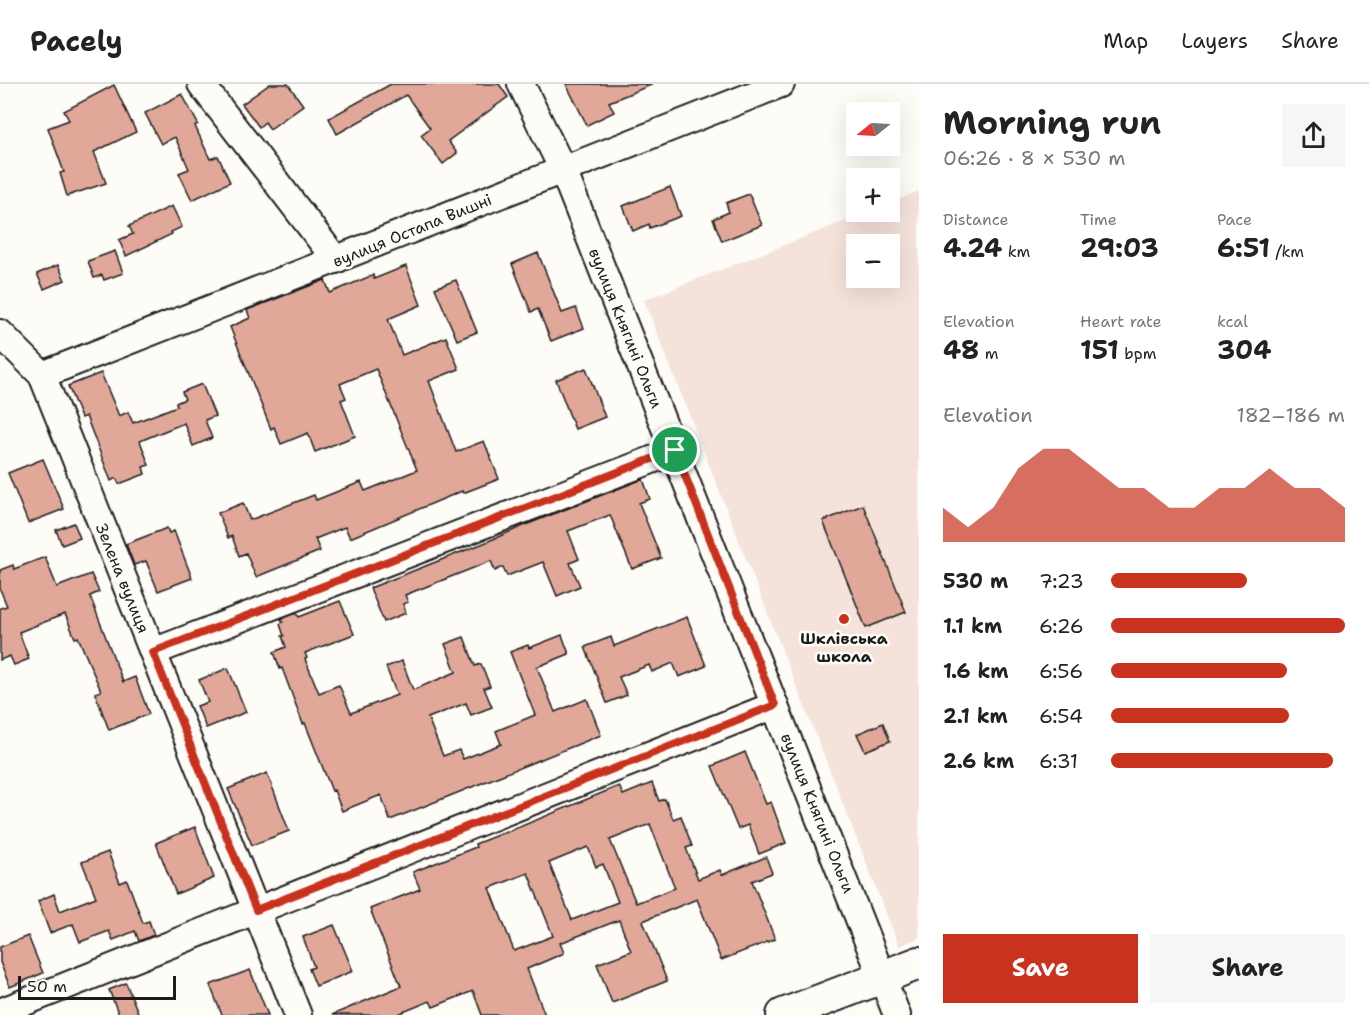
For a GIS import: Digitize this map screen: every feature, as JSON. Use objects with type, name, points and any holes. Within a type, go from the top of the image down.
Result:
[{"type":"street","points":[[201,84],[336,260]]},
{"type":"street","name":"вулиця Княгині Ольги","points":[[521,84],[563,170],[897,1015]]},
{"type":"street","name":"вулиця Остапа Вишні","points":[[42,375],[781,84]]},
{"type":"street","points":[[0,333],[42,375]]},
{"type":"street","name":"Зелена вулиця","points":[[42,375],[298,1015]]},
{"type":"street","points":[[153,652],[675,450]]},
{"type":"street","points":[[0,1012],[775,705]]},
{"type":"street","points":[[783,1015],[919,963]]},
{"type":"shaded area","name":"Шклівська школа","points":[[919,191],[919,938],[899,946],[644,300],[846,221],[900,222],[900,199]]},
{"type":"building","points":[[270,84],[288,84],[303,105],[270,129],[265,122],[259,127],[242,104]]},
{"type":"building","points":[[391,84],[499,84],[508,97],[448,141],[457,153],[443,164],[421,135],[430,128],[406,95],[337,134],[329,118]]},
{"type":"building","points":[[566,84],[651,85],[609,102],[614,112],[587,125]]},
{"type":"building","points":[[114,85],[136,132],[94,152],[106,183],[67,196],[60,173],[64,172],[48,128],[69,120],[64,111]]},
{"type":"building","points":[[182,94],[198,124],[195,126],[210,159],[218,156],[230,182],[192,200],[179,173],[189,169],[175,137],[161,144],[145,113]]},
{"type":"building","points":[[670,187],[681,216],[650,228],[649,224],[633,231],[623,206]]},
{"type":"building","points":[[749,194],[762,225],[722,241],[713,219],[729,212],[726,203]]},
{"type":"building","points":[[172,206],[182,227],[126,256],[119,240],[133,234],[129,226]]},
{"type":"building","points":[[115,251],[123,273],[104,280],[102,275],[94,278],[88,261]]},
{"type":"building","points":[[538,253],[562,313],[576,308],[584,328],[551,341],[538,309],[531,312],[512,264]]},
{"type":"building","points":[[58,265],[65,280],[44,289],[37,274]]},
{"type":"building","points":[[406,266],[421,305],[388,319],[402,355],[446,337],[459,369],[429,381],[456,452],[484,441],[499,479],[463,493],[462,491],[350,538],[345,527],[315,539],[320,551],[256,577],[246,553],[239,556],[232,536],[228,538],[218,513],[243,503],[250,520],[314,495],[316,500],[361,482],[365,491],[417,470],[376,369],[340,384],[346,398],[341,400],[355,436],[315,452],[308,433],[281,444],[274,427],[271,429],[230,327],[250,318],[247,310],[325,280],[330,293],[373,275],[374,279]]},
{"type":"building","points":[[456,280],[477,332],[457,340],[435,288]]},
{"type":"building","points":[[586,368],[605,417],[575,429],[556,380]]},
{"type":"building","points":[[101,373],[119,416],[128,412],[133,423],[177,406],[176,403],[185,399],[182,392],[202,384],[215,416],[205,420],[212,438],[193,446],[184,423],[140,441],[149,465],[143,467],[145,474],[119,484],[116,478],[111,481],[86,416],[81,418],[68,386]]},
{"type":"building","points":[[43,459],[64,509],[28,523],[8,473]]},
{"type":"building","points":[[643,479],[650,499],[639,503],[661,558],[632,569],[610,515],[568,531],[579,559],[570,563],[580,586],[557,596],[543,562],[507,576],[503,567],[495,571],[491,561],[405,595],[408,602],[403,604],[406,613],[384,622],[370,588]]},
{"type":"building","points":[[863,505],[906,612],[866,628],[823,521]]},
{"type":"building","points":[[74,523],[80,538],[62,545],[56,530]]},
{"type":"building","points":[[167,528],[169,533],[174,531],[192,578],[158,591],[146,561],[134,565],[126,544]]},
{"type":"building","points":[[45,557],[57,587],[91,574],[99,592],[90,596],[123,682],[135,677],[149,714],[109,730],[95,693],[101,691],[78,637],[75,638],[65,614],[19,632],[29,659],[14,665],[10,656],[0,660],[0,608],[7,606],[0,589],[0,570],[13,565],[14,569]]},
{"type":"building","points":[[340,601],[354,634],[305,653],[307,658],[305,659],[319,693],[339,685],[351,713],[397,695],[386,667],[402,661],[413,690],[456,672],[445,644],[464,637],[475,666],[481,664],[490,686],[484,688],[492,707],[471,715],[466,703],[428,718],[443,756],[459,750],[463,759],[501,744],[496,731],[535,715],[510,652],[528,645],[529,648],[562,635],[569,654],[537,667],[555,712],[587,699],[601,735],[390,820],[381,795],[342,811],[274,652],[286,647],[282,636],[284,636],[280,624],[283,622],[281,619],[297,613],[299,617]]},
{"type":"building","points":[[687,617],[706,666],[679,677],[673,663],[652,672],[649,665],[619,677],[627,695],[607,703],[585,647],[611,637],[614,646]]},
{"type":"building","points":[[228,668],[246,712],[206,728],[197,706],[208,702],[199,680]]},
{"type":"building","points":[[883,723],[890,741],[865,751],[857,734]]},
{"type":"building","points":[[745,752],[766,804],[771,802],[786,843],[759,854],[748,825],[738,829],[712,766]]},
{"type":"building","points":[[267,773],[289,831],[252,845],[228,789]]},
{"type":"building","points":[[652,783],[659,801],[665,799],[673,819],[681,816],[692,846],[686,848],[698,879],[720,870],[722,875],[766,857],[772,873],[752,881],[775,939],[721,960],[697,899],[643,921],[667,981],[612,1003],[597,964],[631,951],[619,920],[560,943],[564,953],[527,969],[545,1015],[482,1015],[473,991],[433,1007],[430,1001],[396,1015],[332,1015],[401,986],[370,909],[420,889],[413,872],[476,847],[475,844],[619,786],[623,795]],"holes":[[[650,824],[675,888],[636,903],[610,840]],[[588,847],[596,867],[603,864],[618,902],[572,920],[549,863]],[[528,873],[553,936],[514,951],[490,888]]]},
{"type":"building","points":[[195,827],[214,878],[176,894],[156,843]]},
{"type":"building","points":[[108,852],[120,883],[127,880],[143,923],[149,921],[154,935],[139,941],[135,931],[113,940],[109,931],[80,942],[73,924],[50,933],[38,901],[54,894],[60,911],[96,897],[82,862]]},
{"type":"building","points":[[334,925],[353,971],[316,986],[309,969],[314,967],[303,937]]},
{"type":"building","points":[[28,936],[43,973],[10,987],[0,962],[0,947]]},
{"type":"building","points":[[250,970],[268,1015],[222,1015],[210,985]]},
{"type":"building","points":[[126,983],[139,1015],[119,1015],[109,990]]},
{"type":"place","name":"Шклівська школа","points":[[844,619]]},
{"type":"route","points":[[675,450],[775,705],[256,910],[153,652],[675,450]]}]
